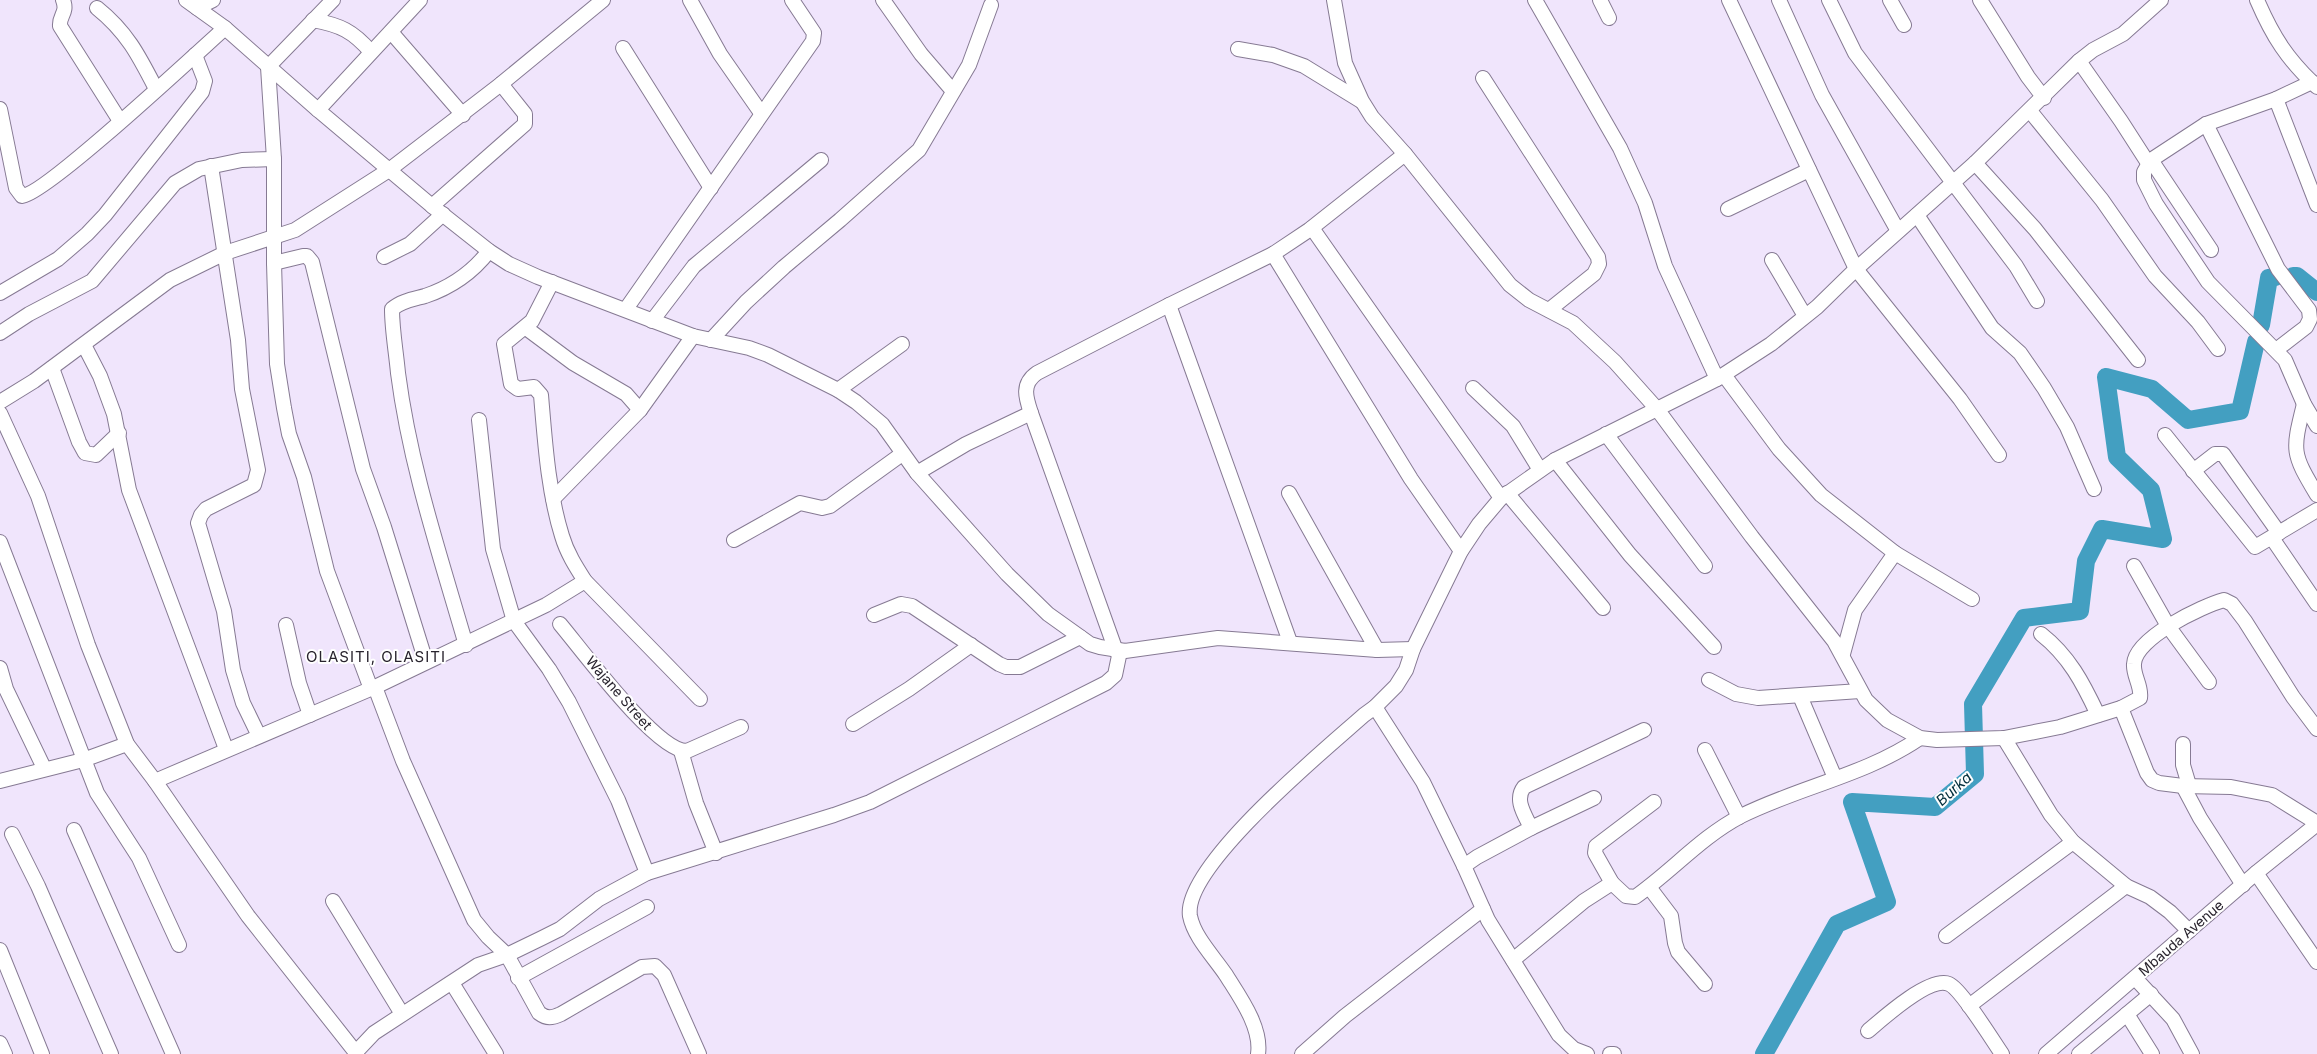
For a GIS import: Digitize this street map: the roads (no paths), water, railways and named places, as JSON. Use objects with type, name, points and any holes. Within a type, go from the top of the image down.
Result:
[{"type":"street","points":[[64,0],[66,11],[59,23],[60,26],[120,121]]},
{"type":"street","points":[[191,4],[213,0]]},
{"type":"street","points":[[334,0],[268,67],[274,159],[274,263],[277,364],[289,434],[304,477],[330,581],[403,761],[463,899],[474,920],[488,938],[507,955],[539,1013],[545,1018],[551,1018],[642,967],[655,966],[664,975],[698,1054]]},
{"type":"street","points":[[318,110],[420,0]]},
{"type":"street","points":[[0,402],[52,368],[170,280],[225,252],[294,230],[324,213],[389,170],[463,115],[603,0]]},
{"type":"street","points":[[690,0],[720,54],[761,113]]},
{"type":"street","points":[[626,310],[814,37],[810,27],[792,0]]},
{"type":"street","points":[[883,0],[926,60],[952,90]]},
{"type":"street","points":[[1334,0],[1345,63],[1362,101],[1372,117],[1406,154],[1500,275],[1519,292],[1573,323],[1615,362],[1657,409],[1752,537],[1826,630],[1843,654],[1860,691],[1872,707],[1887,720],[1920,738],[2004,738],[2060,726],[2121,708],[2140,698],[2141,692],[2134,664],[2135,656],[2140,649],[2168,626],[2215,602],[2228,601],[2245,621],[2293,697],[2317,729]]},
{"type":"street","points":[[1534,0],[1620,148],[1645,203],[1665,266],[1721,378],[1779,449],[1821,495],[1896,553],[1972,599]]},
{"type":"street","points":[[1600,0],[1609,18]]},
{"type":"street","points":[[1729,0],[1856,268],[1965,406],[1999,455]]},
{"type":"street","points":[[1779,0],[1822,95],[1898,231]]},
{"type":"street","points":[[1829,0],[1855,53],[1952,184],[2016,266],[2037,301]]},
{"type":"street","points":[[1890,0],[1904,25]]},
{"type":"street","points":[[1980,0],[2028,77],[2044,98]]},
{"type":"street","points":[[2257,0],[2270,29],[2283,51],[2315,85],[2206,124],[2149,162],[2144,172],[2146,187],[2180,243],[2208,282],[2285,360],[2304,404],[2317,426]]},
{"type":"street","points":[[1258,1054],[1259,1045],[1256,1032],[1240,997],[1198,934],[1190,916],[1191,900],[1220,854],[1271,798],[1375,707],[1396,686],[1406,670],[1413,649],[1461,551],[1479,524],[1504,495],[1555,460],[1721,378],[1771,344],[1806,316],[1856,268],[1975,163],[2044,98],[2079,61],[2093,50],[2123,34],[2141,20],[2159,1]]},
{"type":"street","points":[[191,4],[225,28],[389,170],[489,251],[524,271],[652,321],[693,336],[768,355],[838,390],[882,424],[917,473],[1007,574],[1048,614],[1080,637],[1100,647],[1118,651],[1202,639],[1290,642],[1378,650],[1413,649]]},
{"type":"street","points":[[711,340],[746,302],[784,266],[919,150],[934,128],[952,90],[969,65],[991,5]]},
{"type":"street","points":[[97,8],[110,18],[132,43],[156,89]]},
{"type":"street","points":[[313,20],[330,23],[352,33],[371,52]]},
{"type":"street","points":[[0,109],[16,188],[22,196],[42,186],[88,150],[225,28]]},
{"type":"street","points":[[391,32],[463,115]]},
{"type":"street","points":[[623,48],[711,188]]},
{"type":"street","points":[[1238,49],[1273,55],[1304,66],[1362,101]]},
{"type":"street","points":[[0,293],[58,259],[105,215],[202,92],[205,81],[195,55]]},
{"type":"street","points":[[2079,61],[2211,250]]},
{"type":"street","points":[[1483,78],[1598,257],[1599,264],[1594,274],[1549,310]]},
{"type":"street","points":[[384,257],[410,244],[437,210],[525,124],[525,114],[501,84]]},
{"type":"street","points":[[2276,99],[2317,205]]},
{"type":"street","points":[[2030,111],[2102,200],[2155,276],[2198,322],[2218,349]]},
{"type":"street","points":[[2206,124],[2278,269],[2308,310],[2310,320],[2306,327],[2276,350]]},
{"type":"street","points":[[0,413],[38,496],[88,645],[126,744],[155,780],[248,916],[357,1053],[374,1033],[452,982],[486,961],[507,955],[560,928],[599,899],[647,873],[834,815],[888,793],[1106,683],[1115,675],[1118,651],[1031,414],[1025,391],[1026,385],[1032,376],[1273,254],[1312,228],[1406,154]]},
{"type":"street","points":[[0,334],[29,314],[84,287],[92,281],[167,190],[192,172],[242,160],[274,159]]},
{"type":"street","points":[[652,321],[694,266],[821,160]]},
{"type":"street","points":[[1975,163],[2035,229],[2138,360]]},
{"type":"street","points":[[211,166],[238,340],[242,390],[258,470],[254,485],[248,490],[206,510],[201,515],[198,523],[224,610],[233,670],[242,703],[259,736]]},
{"type":"street","points":[[1728,209],[1809,170]]},
{"type":"street","points":[[1917,215],[1992,328],[2020,353],[2044,388],[2067,427],[2094,489]]},
{"type":"street","points":[[1312,228],[1504,495],[1603,608]]},
{"type":"street","points":[[466,645],[416,472],[402,402],[392,327],[392,309],[402,303],[436,292],[460,280],[479,264],[489,251]]},
{"type":"street","points":[[1273,254],[1411,478],[1461,551]]},
{"type":"street","points":[[274,263],[303,256],[307,256],[312,262],[363,470],[426,662]]},
{"type":"street","points":[[1772,260],[1806,316]]},
{"type":"street","points":[[552,282],[539,310],[526,328],[506,341],[505,352],[513,386],[518,389],[534,387],[541,395],[545,443],[553,499],[562,537],[572,561],[585,581],[700,699]]},
{"type":"street","points":[[1169,305],[1290,642]]},
{"type":"street","points":[[526,328],[573,363],[626,394],[640,410]]},
{"type":"street","points":[[553,499],[640,410],[693,336]]},
{"type":"street","points":[[838,390],[902,344]]},
{"type":"street","points":[[84,345],[106,393],[119,433],[129,490],[226,749]]},
{"type":"street","points":[[52,368],[84,453],[96,455],[119,433]]},
{"type":"street","points":[[1473,388],[1513,426],[1540,470]]},
{"type":"street","points":[[2304,404],[2296,442],[2296,455],[2298,463],[2317,495]]},
{"type":"street","points":[[917,473],[966,444],[1031,414]]},
{"type":"street","points":[[479,420],[493,549],[514,621],[549,669],[569,702],[618,800],[647,873]]},
{"type":"street","points":[[1606,434],[1705,566]]},
{"type":"street","points":[[2165,435],[2250,545],[2258,547],[2317,510]]},
{"type":"street","points":[[734,540],[800,503],[822,508],[830,506],[902,454]]},
{"type":"street","points":[[2193,471],[2215,454],[2223,454],[2276,535],[2317,604]]},
{"type":"street","points":[[1555,460],[1618,541],[1714,647]]},
{"type":"street","points":[[1290,493],[1378,650]]},
{"type":"street","points":[[0,542],[83,760],[100,799],[139,858],[179,945]]},
{"type":"street","points":[[1843,654],[1855,610],[1896,553]]},
{"type":"street","points":[[2134,566],[2168,626],[2209,682]]},
{"type":"street","points":[[155,780],[373,688],[466,645],[546,605],[585,581]]},
{"type":"street","points":[[874,615],[896,605],[906,604],[999,664],[1014,668],[1028,664],[1080,637]]},
{"type":"street","name":"Wajane Street","points":[[560,624],[636,715],[655,734],[681,751]]},
{"type":"street","points":[[286,625],[299,683],[310,715]]},
{"type":"street","points":[[2041,634],[2062,651],[2081,678],[2098,715]]},
{"type":"street","points":[[853,724],[909,689],[971,645]]},
{"type":"street","points":[[0,668],[6,689],[44,768]]},
{"type":"street","points":[[1709,680],[1726,690],[1746,696],[1774,699],[1860,691]]},
{"type":"street","points":[[1800,696],[1835,778]]},
{"type":"street","points":[[1375,707],[1423,782],[1464,866],[1482,909],[1559,1035],[1574,1049],[1588,1054]]},
{"type":"street","points":[[2121,708],[2146,773],[2152,780],[2186,785],[2231,787],[2272,795],[2317,824]]},
{"type":"street","points":[[716,853],[696,804],[681,751],[694,748],[741,727]]},
{"type":"street","points":[[1531,828],[1519,801],[1524,787],[1644,730]]},
{"type":"street","points":[[1654,802],[1596,846],[1595,852],[1612,883],[1630,898],[1635,897],[1649,887],[1702,840],[1739,817],[1764,805],[1878,761],[1905,748],[1920,738]]},
{"type":"street","points":[[2004,738],[2051,815],[2073,842],[2126,886],[2150,897],[2170,912],[2189,931]]},
{"type":"street","points":[[0,781],[44,768],[83,760],[126,744]]},
{"type":"street","points":[[2183,744],[2186,785],[2200,818],[2243,885]]},
{"type":"street","points":[[1705,750],[1739,817]]},
{"type":"street","points":[[1464,866],[1531,828],[1594,798]]},
{"type":"street","name":"Mbauda Avenue","points":[[2046,1054],[2256,873],[2317,824]]},
{"type":"street","points":[[74,830],[173,1054]]},
{"type":"street","points":[[12,834],[38,886],[111,1054]]},
{"type":"street","points":[[1946,936],[2073,842]]},
{"type":"street","points":[[2256,873],[2317,962]]},
{"type":"street","points":[[1513,960],[1584,901],[1612,883]]},
{"type":"street","points":[[1969,1006],[2126,886]]},
{"type":"street","points":[[1649,887],[1671,916],[1678,952],[1705,984]]},
{"type":"street","points":[[333,901],[402,1014]]},
{"type":"street","points":[[518,978],[648,907]]},
{"type":"street","points":[[1302,1054],[1345,1016],[1482,909]]},
{"type":"street","points":[[0,950],[42,1054]]},
{"type":"street","points":[[2135,978],[2152,994],[2173,1019],[2192,1054]]},
{"type":"street","points":[[452,982],[496,1054]]},
{"type":"street","points":[[1868,1031],[1900,1005],[1933,984],[1947,983],[1952,986],[1969,1006],[2002,1054]]},
{"type":"street","points":[[2079,1054],[2152,994]]},
{"type":"street","points":[[2127,1014],[2152,1054]]},
{"type":"street","points":[[0,1043],[5,1054]]},
{"type":"waterway","points":[[2293,276],[2297,276],[2317,292]]},
{"type":"waterway","points":[[2261,325],[2269,278],[2275,277]]},
{"type":"waterway","name":"Burka","points":[[1764,1054],[1837,924],[1887,902],[1852,802],[1935,807],[1975,774],[1973,704],[2024,618],[2080,611],[2086,561],[2102,529],[2163,539],[2151,490],[2117,457],[2106,377],[2152,389],[2188,420],[2240,411],[2256,342]]},
{"type":"district","name":"OLASITI, OLASITI","points":[[376,657]]}]
